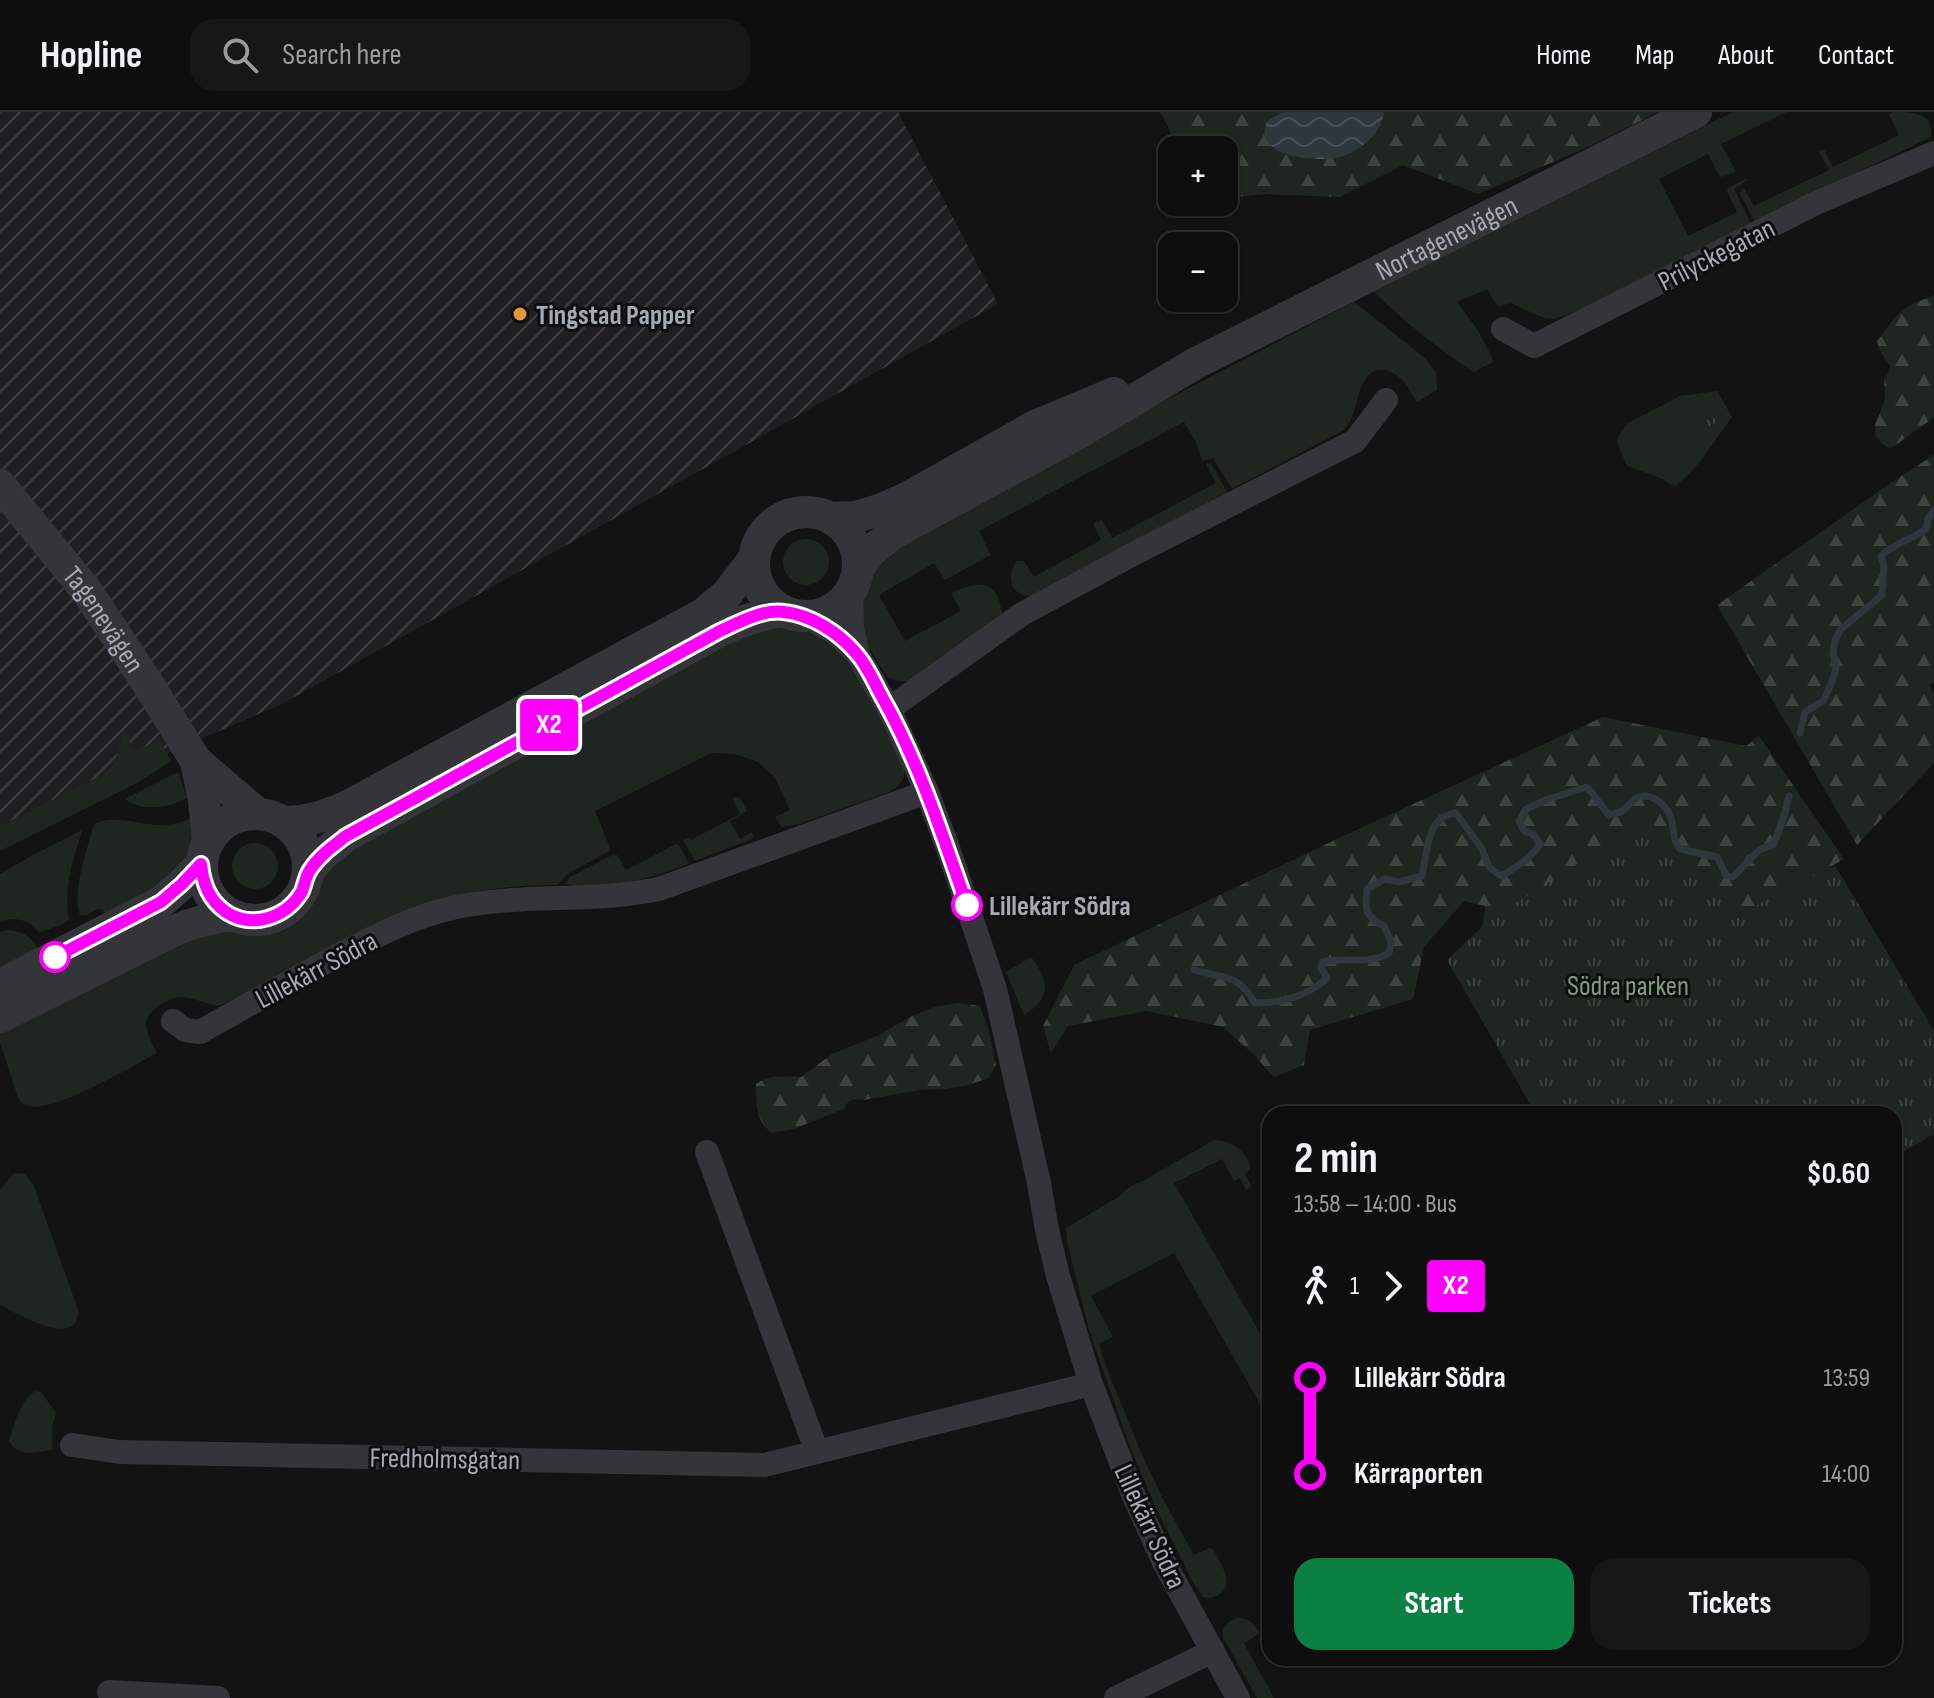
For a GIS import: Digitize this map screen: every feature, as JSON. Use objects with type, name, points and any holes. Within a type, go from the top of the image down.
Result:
[{"type":"street","name":"Nortagenevägen","points":[[0,1017],[193,922],[232,915],[248,920],[265,920],[281,914],[304,889],[308,872],[322,855],[359,828],[720,631],[755,617],[818,615],[831,610],[842,601],[871,551],[892,534],[1077,434],[1196,363],[1696,112]]},
{"type":"street","name":"Prilyckegatan","points":[[1503,329],[1534,346],[1816,203],[1934,153]]},
{"type":"street","name":"Nortagenevägen","points":[[0,985],[161,902],[182,884],[205,853],[217,829],[229,820],[244,815],[301,822],[323,817],[703,614],[727,594],[753,560],[757,544],[767,529],[780,518],[797,512],[814,512],[830,518],[856,517],[882,509],[1035,426],[1196,363]]},
{"type":"street","points":[[889,709],[1022,614],[1355,441],[1386,400]]},
{"type":"street","name":"Tagenevägen","points":[[0,485],[86,590],[196,761],[204,800],[205,853]]},
{"type":"street","points":[[830,518],[843,527],[852,539],[857,554],[854,580]]},
{"type":"street","points":[[753,560],[754,576],[760,591],[770,603],[794,614]]},
{"type":"street","name":"Lillekärr Södra","points":[[854,580],[852,628],[858,655]]},
{"type":"street","name":"Lillekärr Södra","points":[[794,614],[836,633],[858,655],[889,709],[927,792],[995,989],[1058,1276],[1091,1384],[1133,1494],[1164,1562],[1238,1698]]},
{"type":"street","name":"Tagenevägen","points":[[196,761],[271,818]]},
{"type":"street","name":"Lillekärr Södra","points":[[173,1021],[185,1030],[200,1032],[291,980],[417,917],[485,902],[628,895],[659,889],[927,792]]},
{"type":"street","points":[[271,818],[295,832],[303,844],[308,872]]},
{"type":"street","points":[[205,853],[203,880],[209,894],[218,906],[232,915]]},
{"type":"street","points":[[707,1152],[817,1452]]},
{"type":"street","name":"Fredholmsgatan","points":[[72,1445],[120,1452],[764,1465],[1091,1384]]},
{"type":"street","points":[[1116,1698],[1213,1651]]},
{"type":"street","points":[[109,1692],[218,1698]]},
{"type":"shaded area","points":[[0,112],[898,112],[998,304],[282,704],[147,762],[0,835]]},
{"type":"green space","points":[[1160,112],[1658,112],[1595,144],[1478,194],[1403,165],[1340,197],[1265,194],[1238,197],[1238,136],[1171,136]]},
{"type":"green space","points":[[1733,112],[1787,112],[1721,144],[1736,172],[1722,177],[1708,154],[1659,179],[1688,236],[1737,212],[1727,191],[1747,178],[1734,189],[1751,224],[1584,308],[1555,319],[1544,318],[1510,303],[1498,307],[1487,289],[1457,302],[1492,357],[1493,362],[1474,372],[1422,335],[1374,292],[1483,235]]},
{"type":"green space","points":[[1914,113],[1925,118],[1931,129],[1931,137],[1755,222],[1740,194],[1741,190],[1744,188],[1754,206],[1829,170],[1819,151],[1824,149],[1833,167],[1899,135],[1889,114]]},
{"type":"green space","points":[[1934,295],[1934,417],[1890,448],[1875,435],[1875,425],[1885,400],[1884,380],[1891,368],[1877,341],[1903,310]]},
{"type":"green space","points":[[1354,302],[1425,358],[1436,373],[1437,390],[1417,402],[1399,377],[1384,370],[1375,371],[1362,384],[1352,417],[1344,430],[1232,489],[1213,458],[1202,461],[1196,442],[1184,422],[979,531],[991,555],[945,580],[934,563],[879,595],[905,641],[961,611],[951,593],[970,586],[985,585],[991,588],[996,593],[1002,613],[998,620],[912,680],[896,681],[884,673],[865,640],[862,615],[866,576],[876,558],[1141,413]]},
{"type":"green space","points":[[1717,391],[1732,417],[1698,464],[1682,480],[1674,486],[1627,466],[1617,443],[1628,423],[1680,396]]},
{"type":"green space","points":[[1712,398],[1724,417],[1691,438],[1678,419]]},
{"type":"green space","points":[[1934,455],[1934,682],[1929,685],[1934,694],[1934,763],[1857,845],[1717,605]]},
{"type":"green space","points":[[1211,463],[1227,492],[1033,597],[1015,590],[1011,573],[1017,561],[1024,561],[1034,577],[1101,540],[1093,523],[1102,520],[1112,538],[1216,483],[1206,464]]},
{"type":"green space","points":[[806,539],[822,546],[829,562],[822,578],[806,585],[790,578],[783,562],[790,546]]},
{"type":"green space","points":[[777,620],[821,636],[854,672],[903,766],[904,778],[890,792],[782,827],[775,817],[790,810],[775,778],[758,762],[735,754],[711,753],[595,811],[611,850],[569,873],[557,885],[494,889],[433,903],[219,1006],[181,997],[171,999],[147,1018],[148,1035],[157,1053],[55,1103],[28,1106],[18,1098],[0,1042],[0,1033],[191,933],[236,926],[272,928],[284,922],[303,908],[319,877],[341,855],[644,686]]},
{"type":"green space","points":[[1603,717],[1746,746],[1759,736],[1844,859],[1745,915],[1726,907],[1460,965],[1483,924],[1485,906],[1464,901],[1424,947],[1413,999],[1310,1030],[1304,1065],[1274,1077],[1223,1027],[1146,1011],[1068,1026],[1051,1053],[1043,1026],[1074,965],[1339,838]]},
{"type":"green space","points":[[124,731],[135,752],[159,739],[170,762],[135,784],[0,851],[0,826],[104,774],[115,760]]},
{"type":"green space","points":[[178,772],[187,798],[164,806],[147,807],[125,799]]},
{"type":"green space","points":[[732,798],[740,798],[747,811],[730,821],[740,839],[752,832],[754,838],[695,861],[683,840],[689,837],[691,840],[740,814]]},
{"type":"green space","points":[[198,815],[195,847],[188,860],[169,880],[106,915],[98,909],[80,915],[79,882],[94,824],[120,820],[167,825]]},
{"type":"green space","name":"Södra parken","points":[[1646,817],[1740,914],[1835,865],[1934,1031],[1934,1134],[1902,1152],[1902,1106],[1531,1106],[1447,960],[1497,913],[1538,890]]},
{"type":"green space","points":[[82,830],[68,884],[69,920],[40,933],[22,920],[0,921],[0,874]]},
{"type":"green space","points":[[255,843],[271,850],[278,866],[271,882],[255,889],[239,882],[232,866],[239,850]]},
{"type":"green space","points":[[676,844],[689,864],[644,879],[613,885],[581,887],[565,884],[570,877],[614,854],[626,870]]},
{"type":"green space","points":[[7,930],[26,936],[39,950],[0,972],[0,932]]},
{"type":"green space","points":[[1031,957],[1041,973],[1045,988],[1039,1002],[1024,1015],[1006,972]]},
{"type":"green space","points":[[958,1003],[980,1006],[996,1066],[988,1078],[946,1089],[853,1099],[844,1109],[794,1129],[772,1133],[762,1123],[756,1084],[777,1076],[801,1077],[832,1054],[877,1036],[912,1016],[935,1007]]},
{"type":"green space","points":[[1214,1140],[1232,1144],[1246,1156],[1251,1167],[1245,1175],[1251,1185],[1246,1190],[1240,1178],[1234,1181],[1222,1159],[1174,1183],[1262,1337],[1262,1407],[1174,1253],[1091,1296],[1113,1337],[1099,1344],[1110,1377],[1163,1499],[1194,1555],[1213,1549],[1224,1570],[1225,1590],[1211,1598],[1203,1597],[1193,1582],[1130,1447],[1089,1330],[1067,1241],[1066,1228]]},
{"type":"green space","points":[[14,1173],[25,1174],[34,1186],[78,1310],[76,1322],[68,1328],[45,1326],[0,1305],[0,1190]]},
{"type":"green space","points":[[36,1391],[41,1392],[56,1413],[52,1426],[52,1450],[22,1452],[9,1441],[22,1406]]},
{"type":"green space","points":[[1236,1618],[1251,1622],[1260,1633],[1244,1643],[1274,1698],[1257,1698],[1223,1637],[1226,1625]]},
{"type":"water","points":[[1283,112],[1383,112],[1384,115],[1376,132],[1354,151],[1341,157],[1309,159],[1285,154],[1268,142],[1266,123]]},
{"type":"waterway","points":[[1800,733],[1805,712],[1823,701],[1832,682],[1836,668],[1833,654],[1835,640],[1841,629],[1882,595],[1884,565],[1881,556],[1926,529],[1934,510]]},
{"type":"waterway","points":[[1194,970],[1236,981],[1255,1003],[1265,1003],[1294,997],[1320,984],[1327,978],[1321,968],[1322,962],[1372,959],[1389,953],[1391,942],[1384,926],[1367,911],[1367,889],[1385,879],[1399,882],[1422,876],[1433,828],[1446,816],[1456,813],[1482,849],[1489,867],[1501,876],[1523,862],[1540,844],[1533,834],[1524,831],[1519,821],[1526,809],[1586,787],[1609,815],[1622,811],[1637,798],[1647,796],[1657,800],[1669,813],[1680,849],[1717,857],[1726,875],[1733,877],[1759,850],[1774,844],[1789,796]]},
{"type":"bus line","name":"X2","points":[[55,957],[161,902],[201,864],[209,894],[218,906],[232,915],[248,920],[265,920],[281,914],[304,889],[308,872],[322,855],[346,836],[720,631],[743,620],[783,611],[804,616],[836,633],[858,655],[909,750],[967,905]]},
{"type":"place","name":"Tingstad Papper","points":[[520,314]]},
{"type":"place","name":"Lillekärr Södra","points":[[967,905]]}]
